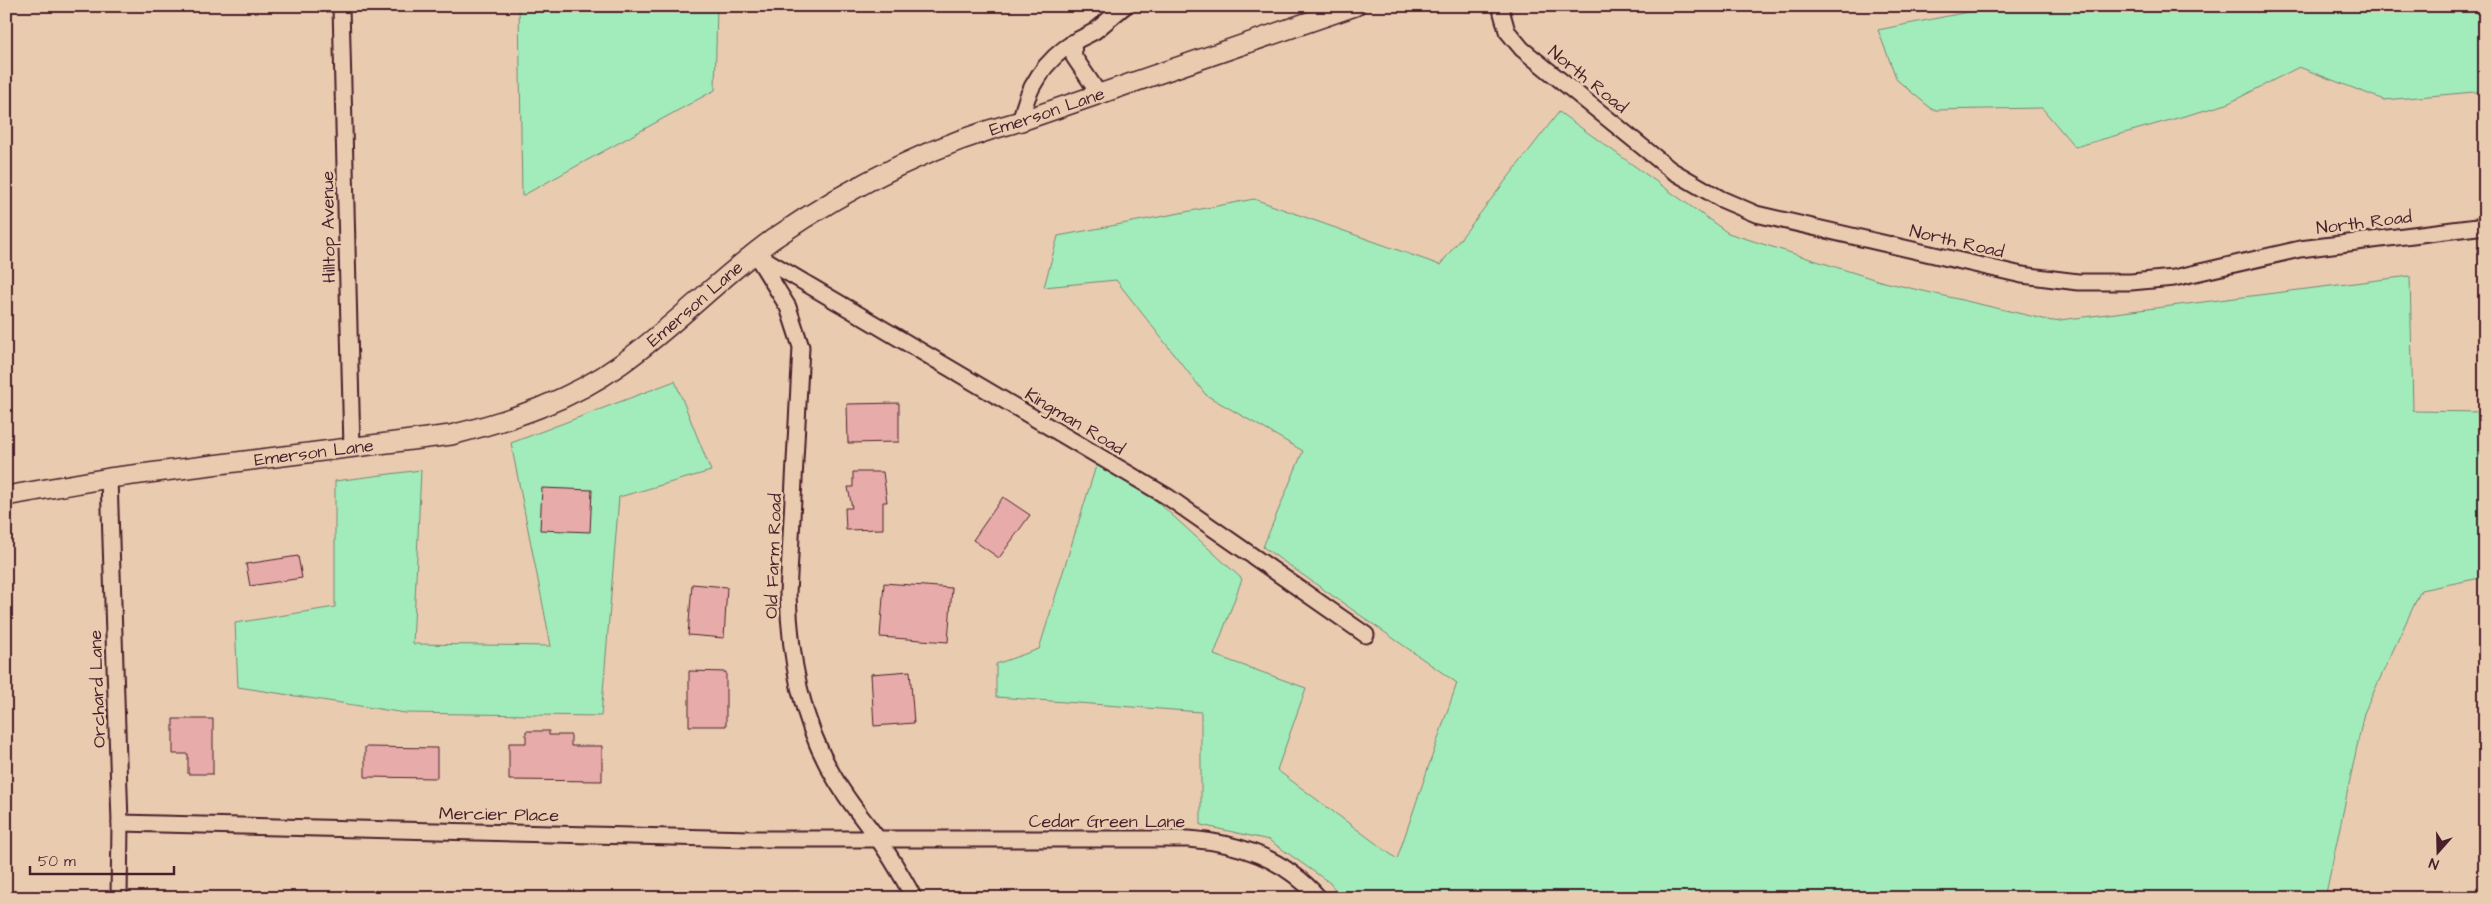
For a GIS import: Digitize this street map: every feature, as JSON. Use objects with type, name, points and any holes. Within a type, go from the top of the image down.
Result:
[{"type":"street","name":"Hilltop Avenue","points":[[341,6],[352,448]]},
{"type":"street","points":[[1022,121],[1024,105],[1034,80],[1073,42],[1093,32],[1125,6]]},
{"type":"street","name":"Emerson Lane","points":[[6,496],[109,478],[451,435],[496,424],[539,409],[580,389],[620,365],[649,344],[772,240],[844,194],[920,156],[984,130],[1022,121],[1355,6]]},
{"type":"street","name":"North Road","points":[[1500,6],[1507,31],[1522,49],[1671,170],[1721,199],[1756,214],[2022,274],[2078,282],[2131,282],[2174,278],[2300,249],[2485,226]]},
{"type":"street","points":[[1073,42],[1074,57],[1099,94]]},
{"type":"street","name":"Kingman Road","points":[[756,254],[1168,497],[1366,635]]},
{"type":"street","name":"Old Farm Road","points":[[756,254],[788,307],[801,348],[788,594],[789,632],[794,669],[807,715],[833,776],[853,808],[878,839],[914,898]]},
{"type":"street","name":"Orchard Lane","points":[[109,478],[120,823],[119,898]]},
{"type":"street","name":"Mercier Place","points":[[120,823],[751,839],[878,839]]},
{"type":"street","name":"Cedar Green Lane","points":[[878,839],[1188,839],[1219,842],[1236,846],[1270,859],[1300,878],[1319,898]]},
{"type":"green space","points":[[519,6],[717,6],[715,90],[522,196]]},
{"type":"green space","points":[[1998,6],[2485,6],[2485,91],[2384,100],[2299,67],[2227,104],[2075,147],[2042,108],[1933,110],[1897,80],[1878,30]]},
{"type":"green space","points":[[1559,112],[1728,233],[1880,281],[2052,321],[2410,276],[2413,411],[2485,412],[2485,577],[2421,590],[2364,713],[2325,898],[1340,898],[1330,883],[1269,840],[1201,825],[1201,712],[996,697],[996,664],[1039,649],[1101,450],[1242,579],[1214,655],[1306,688],[1277,770],[1397,859],[1457,683],[1263,547],[1303,451],[1206,395],[1116,280],[1044,287],[1058,236],[1254,199],[1440,265]]},
{"type":"green space","points":[[675,381],[711,471],[619,497],[601,716],[405,713],[238,687],[235,623],[335,607],[335,481],[421,470],[413,644],[551,646],[511,443]]},
{"type":"building","points":[[899,403],[899,442],[848,443],[847,404]]},
{"type":"building","points":[[853,472],[883,472],[887,502],[883,502],[883,529],[846,530],[845,508],[852,508],[848,487],[853,487]]},
{"type":"building","points":[[542,488],[592,490],[590,532],[540,530]]},
{"type":"building","points":[[1003,497],[1030,515],[999,558],[973,540]]},
{"type":"building","points":[[298,556],[302,578],[250,586],[246,564]]},
{"type":"building","points":[[884,583],[952,588],[948,642],[880,637]]},
{"type":"building","points":[[692,584],[727,587],[724,638],[688,635]]},
{"type":"building","points":[[689,671],[726,672],[726,726],[689,726]]},
{"type":"building","points":[[910,671],[914,723],[874,726],[871,674]]},
{"type":"building","points":[[173,719],[213,719],[213,774],[188,774],[188,754],[173,754]]},
{"type":"building","points":[[526,731],[549,731],[549,735],[571,735],[571,746],[602,746],[602,781],[509,780],[509,743],[526,743]]},
{"type":"building","points":[[365,747],[437,748],[437,778],[365,777]]}]
